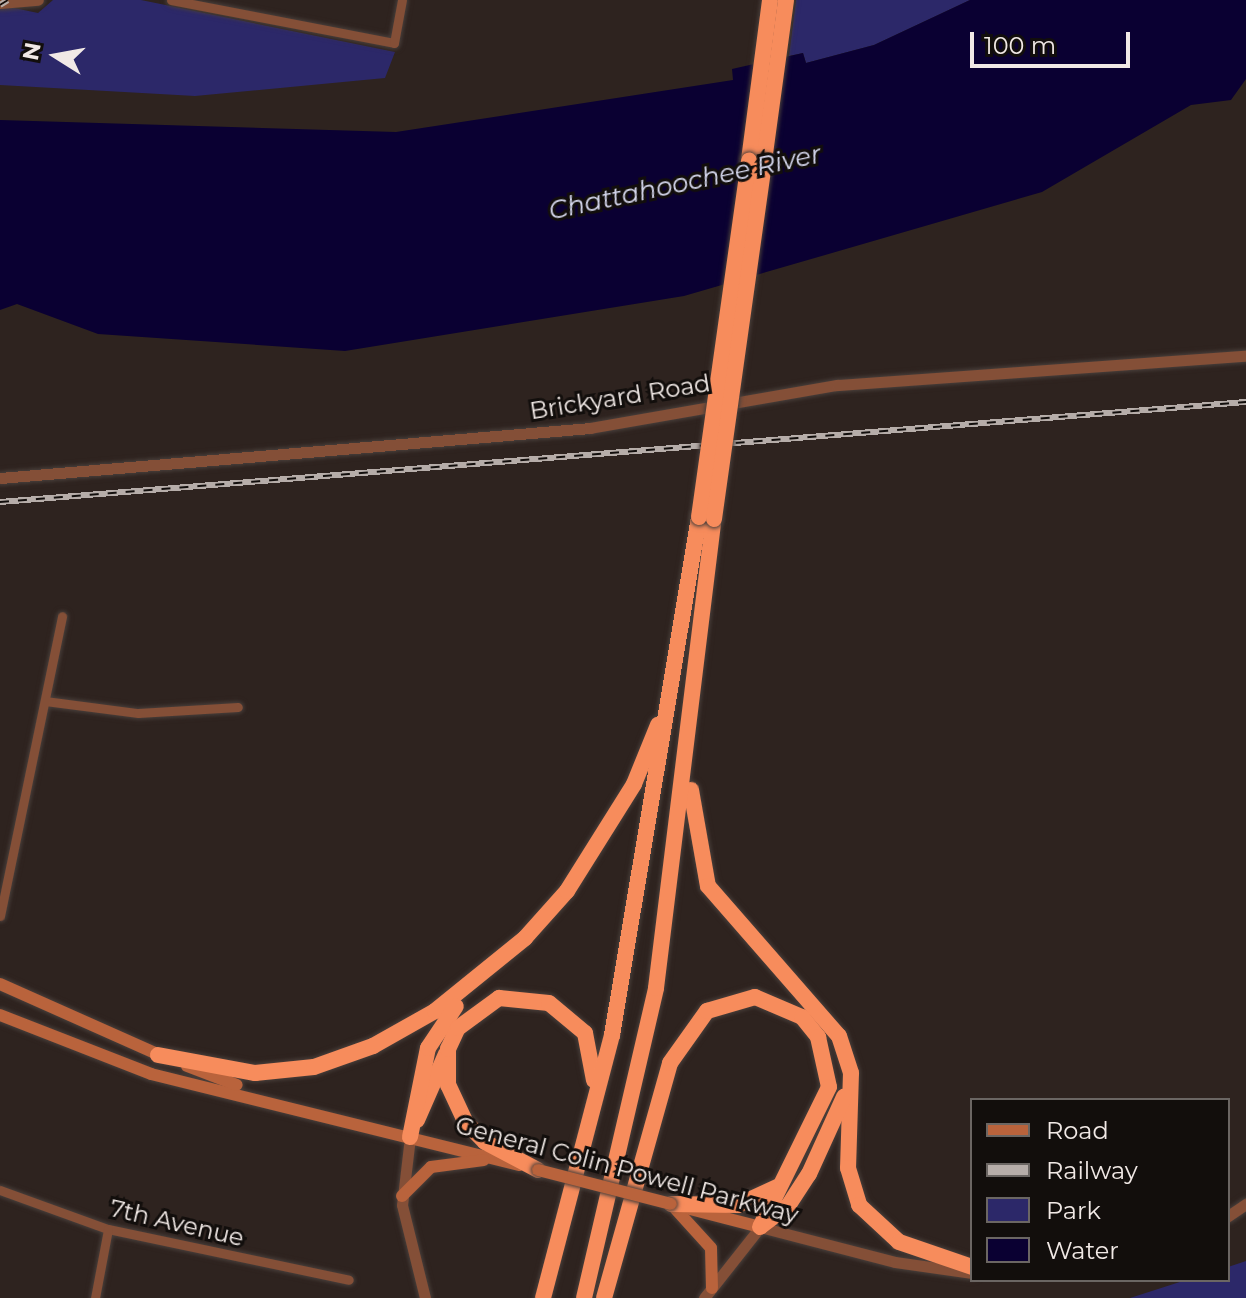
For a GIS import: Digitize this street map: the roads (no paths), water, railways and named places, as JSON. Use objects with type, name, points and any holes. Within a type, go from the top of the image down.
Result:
[{"type":"highway","points":[[584,1298],[642,1062],[690,741],[707,518],[770,0]]},
{"type":"highway","points":[[543,1298],[591,1122],[670,693],[707,518],[786,0]]},
{"type":"highway","points":[[158,1055],[255,1073],[314,1067],[373,1046],[479,980],[525,938],[604,839],[670,693]]},
{"type":"highway","points":[[690,741],[692,826],[708,886],[729,917],[818,1006],[839,1036],[851,1073],[848,1168],[859,1205],[899,1242],[970,1269]]},
{"type":"highway","points":[[410,1137],[428,1048],[479,980]]},
{"type":"highway","points":[[410,1137],[448,1049],[476,1010],[499,998],[549,1003],[585,1033],[595,1063],[591,1122]]},
{"type":"highway","points":[[604,1298],[670,1063],[688,1030],[730,1000],[780,1003],[802,1017],[828,1060],[822,1111],[777,1187],[760,1227]]},
{"type":"highway","points":[[448,1049],[448,1085],[465,1121],[485,1142],[538,1170]]},
{"type":"highway","points":[[760,1227],[788,1206],[809,1174],[851,1073]]},
{"type":"highway","points":[[671,1204],[738,1205],[777,1187]]},
{"type":"main road","name":"General Colin Powell Parkway","points":[[0,984],[158,1055],[274,1099]]},
{"type":"main road","name":"General Colin Powell Parkway","points":[[0,1015],[151,1074],[274,1099],[760,1227]]},
{"type":"main road","points":[[402,1196],[431,1167],[499,1160]]},
{"type":"main road","points":[[671,1204],[711,1248],[708,1293]]},
{"type":"street","points":[[0,3],[38,0]]},
{"type":"street","points":[[171,0],[394,43],[402,0]]},
{"type":"street","name":"Brickyard Road","points":[[0,478],[577,430],[837,385],[1246,356]]},
{"type":"street","points":[[0,916],[4,874],[62,616]]},
{"type":"street","points":[[45,701],[138,713],[238,707]]},
{"type":"street","points":[[410,1137],[402,1196],[425,1298]]},
{"type":"street","name":"7th Avenue","points":[[0,1190],[108,1229],[349,1280]]},
{"type":"street","points":[[708,1293],[760,1227]]},
{"type":"street","name":"General Colin Powell Parkway","points":[[760,1227],[970,1270]]},
{"type":"street","points":[[95,1298],[108,1229]]},
{"type":"water","name":"Chattahoochee River","points":[[970,0],[1246,0],[1246,79],[1231,100],[1191,105],[1042,192],[684,296],[345,351],[98,334],[17,304],[0,310],[0,120],[396,132],[733,80],[732,69],[803,53],[806,63],[874,45]]},
{"type":"railway","points":[[0,5],[8,0]]},
{"type":"railway","points":[[0,502],[1246,402]]}]
